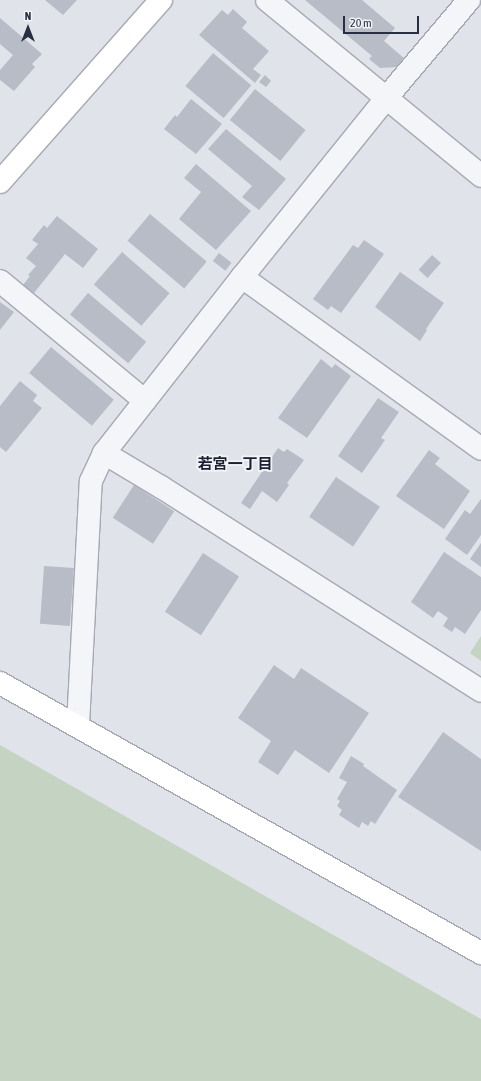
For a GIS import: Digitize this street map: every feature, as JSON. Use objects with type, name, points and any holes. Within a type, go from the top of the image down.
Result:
[{"type":"street","points":[[0,182],[160,0]]},
{"type":"street","points":[[267,0],[387,97],[481,176]]},
{"type":"street","points":[[78,725],[91,481],[104,453],[242,277],[387,97],[469,0]]},
{"type":"street","points":[[242,277],[481,449]]},
{"type":"street","points":[[0,281],[145,401]]},
{"type":"street","points":[[104,453],[161,487],[481,692]]},
{"type":"street","points":[[0,683],[78,725],[481,953]]},
{"type":"green space","points":[[481,636],[481,661],[470,653]]},
{"type":"green space","points":[[0,745],[481,1019],[481,1081],[0,1081]]},
{"type":"building","points":[[45,0],[77,0],[63,15]]},
{"type":"building","points":[[305,0],[362,0],[395,28],[384,41],[405,59],[398,67],[380,68],[369,59],[372,56]]},
{"type":"building","points":[[233,9],[247,22],[242,28],[269,51],[253,69],[261,75],[255,83],[199,35],[222,10],[228,15]]},
{"type":"building","points":[[0,18],[42,54],[32,64],[35,67],[14,91],[0,80],[0,70],[13,55],[0,44]]},
{"type":"building","points":[[213,53],[251,85],[224,118],[185,86]]},
{"type":"building","points":[[265,75],[271,81],[266,87],[259,82]]},
{"type":"building","points":[[255,89],[306,130],[280,161],[230,120]]},
{"type":"building","points":[[191,99],[222,124],[196,154],[164,129],[175,115],[177,117]]},
{"type":"building","points":[[226,129],[286,179],[259,210],[242,197],[252,186],[208,149]]},
{"type":"building","points":[[196,164],[251,211],[216,250],[179,219],[201,192],[184,178]]},
{"type":"building","points":[[150,214],[207,262],[184,288],[128,241]]},
{"type":"building","points":[[57,216],[98,249],[83,268],[65,254],[34,293],[23,285],[30,276],[28,275],[36,266],[26,258],[38,244],[32,240],[44,225],[47,228]]},
{"type":"building","points":[[364,240],[384,254],[341,313],[331,306],[328,310],[313,299],[353,245],[358,248]]},
{"type":"building","points":[[122,252],[170,293],[141,326],[94,284]]},
{"type":"building","points":[[219,253],[232,263],[225,271],[213,261]]},
{"type":"building","points":[[432,255],[441,263],[428,278],[419,270]]},
{"type":"building","points":[[400,272],[444,303],[426,329],[427,330],[420,341],[375,307]]},
{"type":"building","points":[[88,293],[146,342],[128,363],[70,314]]},
{"type":"building","points":[[0,302],[14,312],[0,330]]},
{"type":"building","points":[[51,347],[114,400],[92,426],[29,373]]},
{"type":"building","points":[[321,359],[332,368],[335,364],[351,376],[307,438],[278,418]]},
{"type":"building","points":[[20,381],[37,395],[33,401],[42,408],[6,452],[0,447],[0,406]]},
{"type":"building","points":[[378,398],[399,412],[381,438],[385,440],[362,473],[338,456]]},
{"type":"building","points":[[278,448],[284,452],[287,449],[304,460],[287,483],[289,485],[277,502],[262,491],[250,509],[241,503]]},
{"type":"building","points":[[429,450],[440,458],[435,464],[470,491],[444,529],[396,496]]},
{"type":"building","points":[[336,477],[380,507],[353,546],[309,517]]},
{"type":"building","points":[[134,485],[174,511],[153,544],[113,518]]},
{"type":"building","points":[[481,499],[481,535],[467,555],[445,539],[465,510],[470,514]]},
{"type":"building","points":[[481,543],[481,567],[470,559]]},
{"type":"building","points":[[444,552],[481,577],[481,610],[465,634],[455,627],[452,632],[443,626],[448,618],[438,611],[433,618],[411,602]]},
{"type":"building","points":[[203,553],[239,576],[201,635],[165,612]]},
{"type":"building","points":[[44,566],[74,568],[70,626],[40,624]]},
{"type":"building","points":[[274,665],[294,679],[301,668],[369,713],[329,773],[295,750],[278,775],[258,762],[271,741],[238,718]]},
{"type":"building","points":[[443,732],[481,759],[481,851],[398,797]]},
{"type":"building","points":[[351,756],[364,764],[363,766],[397,790],[375,824],[371,821],[368,826],[362,822],[359,828],[339,815],[342,810],[337,806],[340,801],[337,799],[347,782],[339,778]]},
{"type":"district","name":"若宮一丁目","points":[[235,464]]}]
